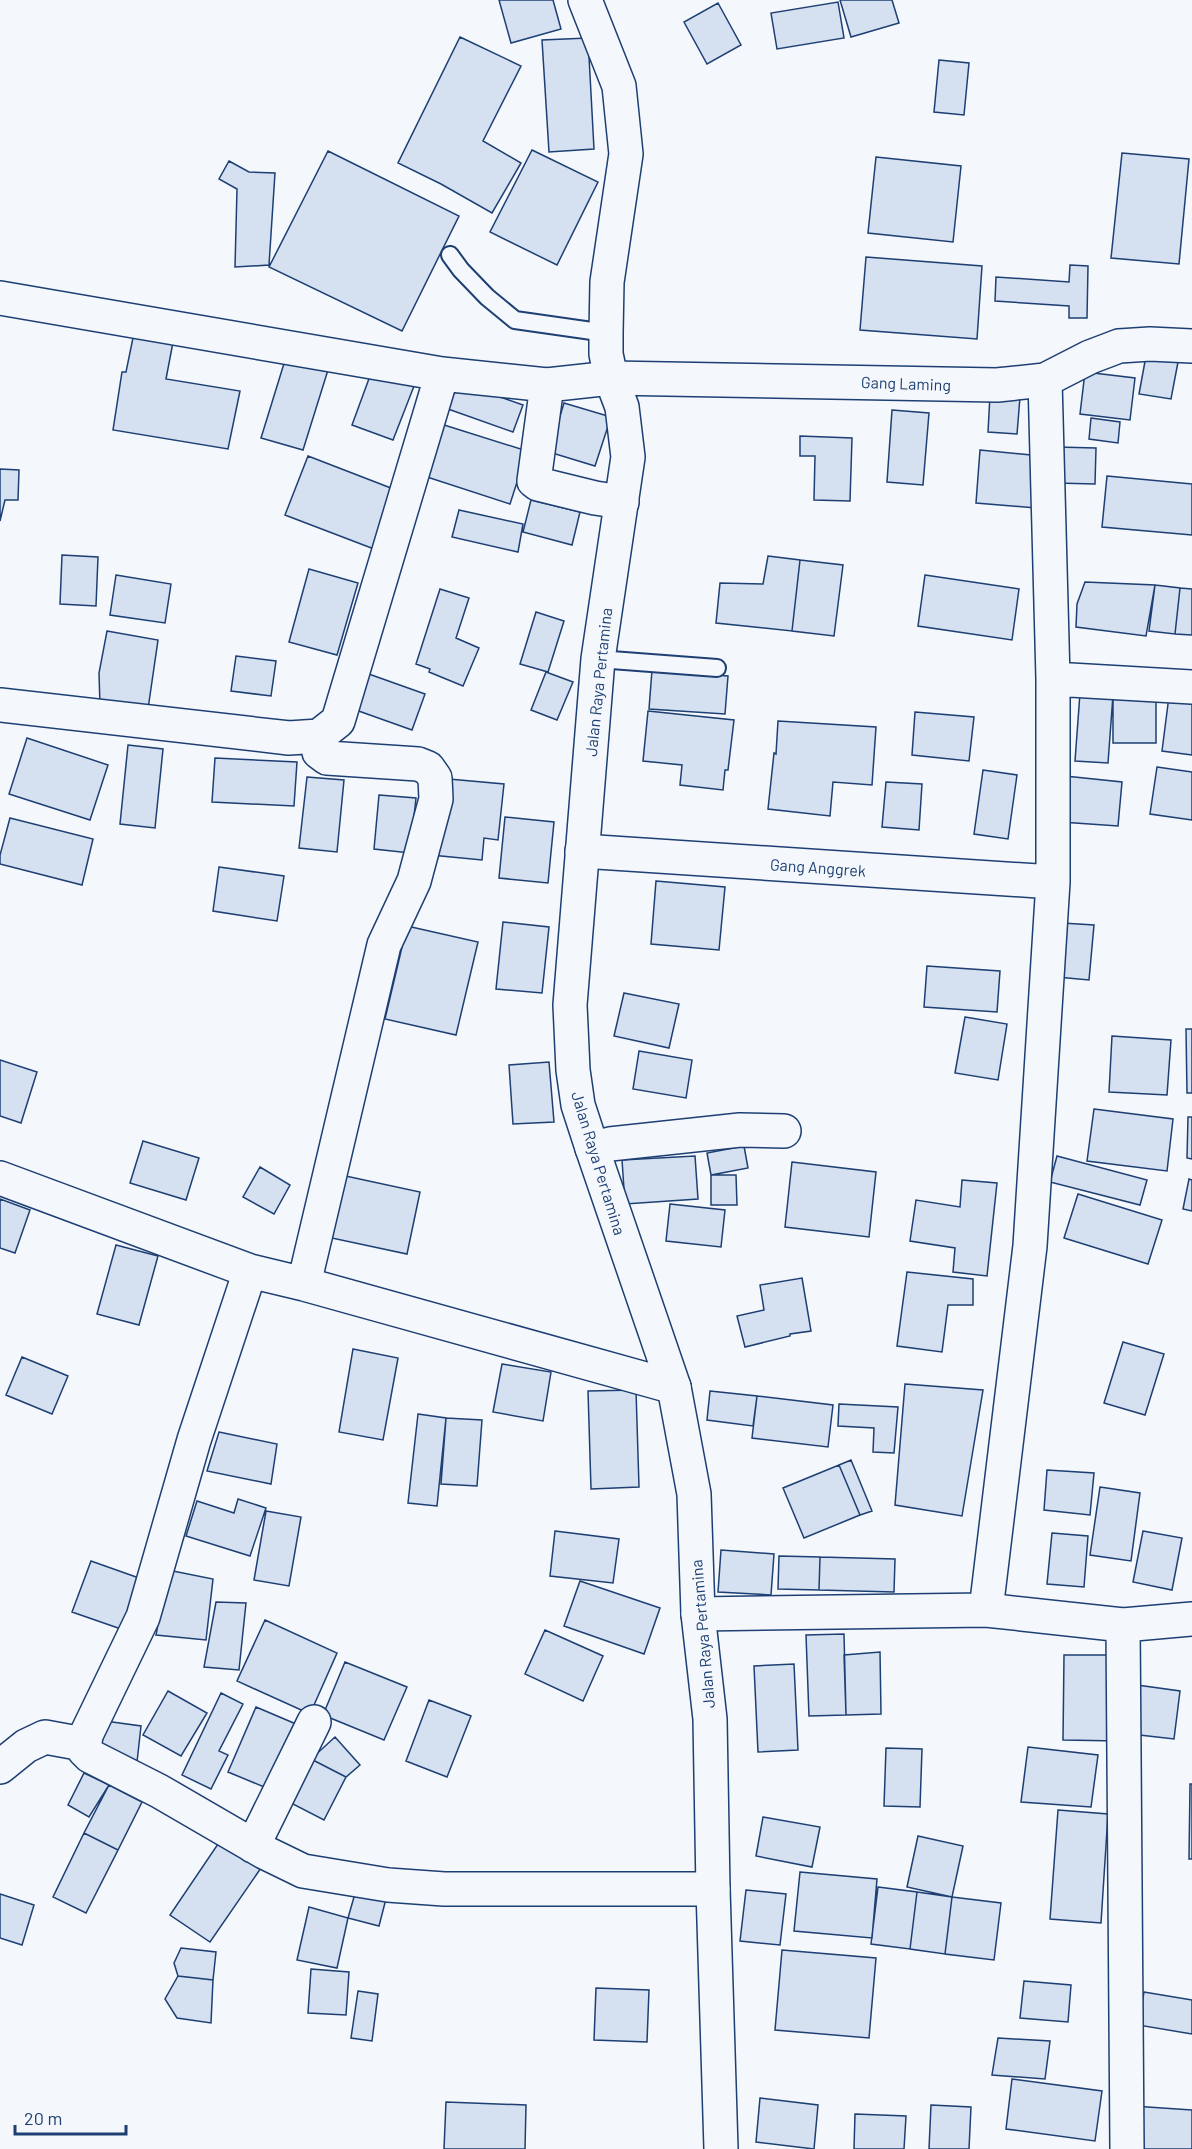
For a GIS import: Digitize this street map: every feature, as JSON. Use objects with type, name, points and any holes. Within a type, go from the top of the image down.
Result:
[{"type":"street","name":"Jalan Raya Pertamina","points":[[585,0],[619,86],[626,154],[607,282],[606,354],[621,407],[628,457],[598,659],[570,1005],[573,1070],[578,1105],[674,1387],[694,1494],[698,1614],[710,1719],[712,1889],[721,2149]]},
{"type":"street","name":"Gang Laming","points":[[0,298],[442,374],[547,385],[611,378],[987,385],[1045,380],[1090,357],[1119,346],[1150,344],[1192,346]]},
{"type":"street","points":[[0,705],[289,738],[319,736],[338,721],[442,374]]},
{"type":"street","points":[[986,1610],[1030,1246],[1053,882],[1053,679],[1045,380]]},
{"type":"street","points":[[547,385],[534,481],[538,484],[595,498],[622,502]]},
{"type":"street","points":[[1053,679],[1192,687]]},
{"type":"street","points":[[304,1284],[384,945],[414,881],[436,799],[435,777],[428,768],[418,764],[327,758],[319,752],[319,736]]},
{"type":"street","name":"Gang Anggrek","points":[[582,851],[1053,882]]},
{"type":"street","points":[[592,1148],[740,1130],[784,1131]]},
{"type":"street","points":[[0,1178],[250,1271],[674,1387]]},
{"type":"street","points":[[250,1271],[194,1440],[143,1617],[86,1735],[84,1750],[90,1756],[159,1791],[253,1846],[303,1870],[388,1885],[444,1889],[712,1889]]},
{"type":"street","points":[[698,1614],[986,1610],[1123,1625],[1192,1619]]},
{"type":"street","points":[[1123,1625],[1126,2149]]},
{"type":"street","points":[[253,1846],[314,1722]]},
{"type":"street","points":[[0,1767],[26,1746],[45,1737],[83,1744]]},
{"type":"lane","points":[[450,255],[487,297],[515,320],[606,333]]},
{"type":"lane","points":[[598,659],[717,668]]},
{"type":"building","points":[[499,0],[553,0],[561,29],[511,43]]},
{"type":"building","points":[[840,0],[892,0],[899,23],[851,37]]},
{"type":"building","points":[[838,2],[844,38],[777,49],[771,13]]},
{"type":"building","points":[[718,3],[741,45],[707,64],[684,22]]},
{"type":"building","points":[[460,37],[521,66],[483,141],[521,163],[492,213],[398,163]]},
{"type":"building","points":[[588,38],[594,149],[549,152],[542,40]]},
{"type":"building","points":[[939,60],[969,63],[964,115],[934,112]]},
{"type":"building","points":[[532,150],[598,182],[557,265],[490,232]]},
{"type":"building","points":[[328,151],[459,216],[402,331],[269,267]]},
{"type":"building","points":[[1122,153],[1189,159],[1179,264],[1111,258]]},
{"type":"building","points":[[876,157],[961,166],[953,242],[868,233]]},
{"type":"building","points":[[229,161],[249,172],[275,173],[269,265],[235,267],[237,189],[219,179]]},
{"type":"building","points":[[866,257],[982,266],[977,339],[860,330]]},
{"type":"building","points":[[1070,265],[1088,266],[1087,318],[1069,318],[1069,306],[995,301],[996,277],[1069,282]]},
{"type":"building","points":[[135,328],[174,337],[166,379],[240,391],[228,449],[113,430],[122,372],[126,372]]},
{"type":"building","points":[[1146,356],[1178,362],[1171,399],[1139,394]]},
{"type":"building","points":[[286,357],[328,370],[303,450],[261,438]]},
{"type":"building","points":[[374,365],[416,381],[393,440],[352,425]]},
{"type":"building","points":[[1085,372],[1135,378],[1130,420],[1080,414]]},
{"type":"building","points":[[458,382],[523,405],[513,432],[448,409]]},
{"type":"building","points":[[990,395],[1020,397],[1017,434],[988,432]]},
{"type":"building","points":[[564,403],[611,417],[595,466],[549,452]]},
{"type":"building","points":[[892,410],[929,413],[923,485],[887,482]]},
{"type":"building","points":[[1091,418],[1120,422],[1118,443],[1089,439]]},
{"type":"building","points":[[441,424],[527,451],[510,504],[424,476]]},
{"type":"building","points":[[800,436],[852,438],[850,501],[814,500],[815,456],[800,456]]},
{"type":"building","points":[[1056,447],[1096,448],[1095,484],[1055,483]]},
{"type":"building","points":[[980,450],[1041,456],[1036,508],[976,503]]},
{"type":"building","points":[[308,456],[396,490],[374,549],[285,515]]},
{"type":"building","points":[[0,469],[19,470],[18,500],[5,500],[0,521]]},
{"type":"building","points":[[1107,476],[1192,484],[1192,535],[1102,527]]},
{"type":"building","points":[[531,500],[580,512],[572,545],[523,532]]},
{"type":"building","points":[[459,510],[523,524],[518,552],[452,537]]},
{"type":"building","points":[[62,555],[98,557],[96,606],[60,604]]},
{"type":"building","points":[[768,556],[800,560],[792,631],[716,623],[720,583],[763,584]]},
{"type":"building","points":[[800,560],[843,565],[834,636],[792,631]]},
{"type":"building","points":[[309,569],[358,583],[337,655],[289,642]]},
{"type":"building","points":[[116,575],[171,584],[165,623],[110,615]]},
{"type":"building","points":[[925,575],[1019,589],[1012,640],[918,626]]},
{"type":"building","points":[[1085,582],[1155,585],[1146,636],[1076,627],[1077,604]]},
{"type":"building","points":[[1155,585],[1180,588],[1175,634],[1149,631]]},
{"type":"building","points":[[1180,588],[1192,589],[1192,635],[1175,634]]},
{"type":"building","points":[[440,589],[469,598],[456,638],[479,648],[463,686],[416,664]]},
{"type":"building","points":[[536,612],[564,621],[548,672],[520,664]]},
{"type":"building","points":[[107,631],[158,640],[148,709],[100,706],[99,673]]},
{"type":"building","points":[[236,656],[276,661],[271,696],[231,691]]},
{"type":"building","points":[[652,670],[728,676],[725,714],[649,709]]},
{"type":"building","points":[[546,672],[573,682],[557,720],[531,710]]},
{"type":"building","points":[[366,673],[425,694],[412,730],[353,709]]},
{"type":"building","points":[[1080,693],[1113,695],[1108,763],[1075,761]]},
{"type":"building","points":[[1113,695],[1156,696],[1156,743],[1113,743]]},
{"type":"building","points":[[1169,696],[1192,699],[1192,755],[1162,751]]},
{"type":"building","points":[[648,711],[734,720],[728,770],[725,770],[723,790],[680,785],[682,765],[643,761]]},
{"type":"building","points":[[915,712],[974,717],[969,761],[912,755]]},
{"type":"building","points":[[778,721],[876,727],[872,785],[833,782],[830,816],[768,809]]},
{"type":"building","points":[[27,738],[108,765],[90,820],[9,794]]},
{"type":"building","points":[[128,745],[163,749],[155,828],[120,824]]},
{"type":"building","points":[[215,758],[297,762],[294,806],[212,802]]},
{"type":"building","points":[[1157,767],[1192,772],[1192,820],[1150,814]]},
{"type":"building","points":[[983,770],[1017,775],[1008,839],[974,834]]},
{"type":"building","points":[[1065,776],[1122,782],[1118,826],[1061,822]]},
{"type":"building","points":[[307,777],[344,780],[337,852],[299,848]]},
{"type":"building","points":[[449,779],[504,784],[498,840],[484,838],[482,860],[431,855]]},
{"type":"building","points":[[886,782],[922,784],[919,830],[882,827]]},
{"type":"building","points":[[379,795],[416,798],[410,853],[374,849]]},
{"type":"building","points":[[505,817],[554,822],[548,883],[499,878]]},
{"type":"building","points":[[10,818],[93,839],[82,885],[0,864],[0,855]]},
{"type":"building","points":[[219,867],[284,876],[277,921],[213,911]]},
{"type":"building","points":[[656,881],[725,887],[719,950],[651,944]]},
{"type":"building","points":[[503,922],[549,927],[542,993],[496,989]]},
{"type":"building","points":[[1062,923],[1094,925],[1089,980],[1057,977]]},
{"type":"building","points":[[407,926],[478,942],[456,1035],[385,1019]]},
{"type":"building","points":[[927,966],[1000,971],[997,1012],[924,1007]]},
{"type":"building","points":[[624,993],[679,1004],[669,1048],[614,1036]]},
{"type":"building","points":[[965,1017],[1007,1024],[998,1080],[955,1073]]},
{"type":"building","points":[[1186,1029],[1192,1029],[1192,1093],[1187,1093]]},
{"type":"building","points":[[1112,1036],[1171,1040],[1167,1095],[1109,1092]]},
{"type":"building","points":[[639,1051],[692,1060],[686,1098],[633,1089]]},
{"type":"building","points":[[0,1060],[37,1072],[21,1123],[0,1116]]},
{"type":"building","points":[[549,1062],[554,1122],[513,1124],[509,1065]]},
{"type":"building","points":[[1094,1109],[1173,1119],[1167,1171],[1087,1161]]},
{"type":"building","points":[[1188,1117],[1192,1117],[1192,1159],[1187,1158]]},
{"type":"building","points":[[143,1141],[199,1158],[186,1200],[130,1183]]},
{"type":"building","points":[[744,1146],[748,1168],[711,1175],[707,1153]]},
{"type":"building","points":[[695,1156],[698,1199],[625,1204],[622,1160]]},
{"type":"building","points":[[1057,1156],[1147,1180],[1140,1205],[1050,1182]]},
{"type":"building","points":[[792,1162],[876,1172],[869,1237],[785,1227]]},
{"type":"building","points":[[260,1167],[290,1185],[274,1214],[243,1197]]},
{"type":"building","points":[[341,1175],[420,1192],[407,1254],[327,1237]]},
{"type":"building","points":[[711,1175],[736,1175],[737,1205],[711,1205]]},
{"type":"building","points":[[1189,1179],[1192,1180],[1192,1211],[1183,1209]]},
{"type":"building","points":[[962,1180],[997,1183],[987,1276],[953,1272],[955,1248],[910,1241],[916,1200],[960,1207]]},
{"type":"building","points":[[1078,1194],[1162,1220],[1148,1264],[1064,1238]]},
{"type":"building","points":[[0,1199],[30,1210],[15,1253],[0,1248]]},
{"type":"building","points":[[670,1204],[725,1210],[721,1247],[666,1241]]},
{"type":"building","points":[[116,1245],[158,1256],[139,1325],[97,1314]]},
{"type":"building","points":[[907,1272],[973,1279],[973,1305],[948,1305],[942,1352],[897,1346]]},
{"type":"building","points":[[802,1278],[811,1331],[790,1334],[790,1336],[745,1347],[737,1316],[764,1310],[760,1285]]},
{"type":"building","points":[[1123,1342],[1164,1354],[1145,1415],[1104,1403]]},
{"type":"building","points":[[353,1349],[398,1358],[383,1440],[339,1432]]},
{"type":"building","points":[[22,1357],[68,1376],[52,1414],[6,1395]]},
{"type":"building","points":[[502,1364],[551,1372],[543,1421],[493,1412]]},
{"type":"building","points":[[905,1384],[983,1390],[962,1516],[895,1505]]},
{"type":"building","points":[[636,1390],[639,1487],[591,1489],[588,1391]]},
{"type":"building","points":[[710,1391],[757,1396],[753,1426],[707,1420]]},
{"type":"building","points":[[757,1396],[833,1405],[828,1447],[752,1438]]},
{"type":"building","points":[[839,1404],[898,1407],[894,1453],[873,1452],[874,1428],[838,1426]]},
{"type":"building","points":[[418,1414],[446,1418],[437,1506],[408,1503]]},
{"type":"building","points":[[446,1418],[482,1420],[477,1486],[441,1484]]},
{"type":"building","points":[[219,1432],[277,1444],[271,1484],[207,1471]]},
{"type":"building","points":[[851,1460],[872,1511],[860,1515],[839,1465]]},
{"type":"building","points":[[839,1465],[860,1515],[804,1538],[783,1488]]},
{"type":"building","points":[[1047,1470],[1094,1473],[1090,1515],[1044,1510]]},
{"type":"building","points":[[1100,1487],[1140,1493],[1131,1561],[1090,1555]]},
{"type":"building","points":[[238,1499],[266,1508],[250,1556],[186,1536],[197,1501],[234,1513]]},
{"type":"building","points":[[266,1511],[301,1517],[289,1586],[254,1580]]},
{"type":"building","points":[[555,1531],[619,1539],[613,1583],[550,1576]]},
{"type":"building","points":[[1143,1531],[1182,1538],[1172,1590],[1133,1582]]},
{"type":"building","points":[[1052,1533],[1088,1536],[1084,1587],[1047,1584]]},
{"type":"building","points":[[721,1550],[774,1554],[771,1595],[718,1592]]},
{"type":"building","points":[[779,1556],[820,1557],[819,1590],[778,1589]]},
{"type":"building","points":[[820,1557],[895,1559],[894,1592],[819,1590]]},
{"type":"building","points":[[91,1561],[139,1578],[121,1629],[72,1612]]},
{"type":"building","points":[[168,1570],[213,1579],[206,1640],[156,1635]]},
{"type":"building","points":[[580,1581],[660,1608],[644,1654],[564,1626]]},
{"type":"building","points":[[216,1602],[246,1603],[239,1670],[204,1667]]},
{"type":"building","points":[[265,1620],[337,1653],[310,1714],[237,1681]]},
{"type":"building","points":[[545,1630],[603,1656],[583,1701],[525,1674]]},
{"type":"building","points":[[844,1634],[846,1715],[809,1716],[806,1635]]},
{"type":"building","points":[[880,1652],[881,1714],[846,1715],[844,1655]]},
{"type":"building","points":[[1064,1655],[1120,1655],[1119,1741],[1063,1740]]},
{"type":"building","points":[[345,1662],[407,1687],[384,1740],[323,1715]]},
{"type":"building","points":[[794,1664],[798,1750],[758,1752],[754,1666]]},
{"type":"building","points":[[1137,1685],[1180,1691],[1174,1739],[1131,1734]]},
{"type":"building","points":[[168,1691],[207,1713],[181,1756],[143,1735]]},
{"type":"building","points":[[221,1693],[243,1704],[219,1751],[228,1755],[211,1789],[182,1775]]},
{"type":"building","points":[[429,1700],[471,1716],[447,1777],[406,1761]]},
{"type":"building","points":[[256,1707],[296,1724],[269,1789],[228,1772]]},
{"type":"building","points":[[105,1721],[141,1726],[137,1762],[100,1758]]},
{"type":"building","points":[[335,1737],[360,1765],[346,1777],[311,1759]]},
{"type":"building","points":[[1028,1747],[1098,1755],[1091,1807],[1021,1802]]},
{"type":"building","points":[[886,1748],[922,1749],[920,1807],[884,1806]]},
{"type":"building","points":[[311,1759],[346,1777],[324,1820],[289,1802]]},
{"type":"building","points":[[84,1773],[109,1785],[89,1817],[68,1805]]},
{"type":"building","points":[[1190,1784],[1192,1784],[1192,1859],[1189,1859]]},
{"type":"building","points":[[109,1785],[142,1802],[118,1850],[84,1833]]},
{"type":"building","points":[[1058,1810],[1108,1814],[1101,1923],[1050,1919]]},
{"type":"building","points":[[763,1817],[820,1827],[812,1867],[756,1856]]},
{"type":"building","points":[[84,1833],[118,1850],[86,1913],[53,1897]]},
{"type":"building","points":[[918,1836],[963,1846],[952,1897],[907,1887]]},
{"type":"building","points":[[220,1841],[261,1868],[210,1942],[170,1915]]},
{"type":"building","points":[[800,1872],[877,1879],[872,1938],[794,1931]]},
{"type":"building","points":[[358,1883],[388,1891],[379,1926],[348,1918]]},
{"type":"building","points":[[878,1887],[917,1892],[910,1949],[871,1944]]},
{"type":"building","points":[[746,1890],[786,1894],[780,1945],[740,1941]]},
{"type":"building","points":[[917,1892],[952,1897],[945,1954],[910,1949]]},
{"type":"building","points":[[0,1894],[34,1905],[22,1945],[0,1938]]},
{"type":"building","points":[[952,1897],[1001,1903],[994,1960],[945,1954]]},
{"type":"building","points":[[309,1907],[348,1918],[337,1968],[297,1960]]},
{"type":"building","points":[[181,1948],[216,1952],[213,1980],[178,1976],[174,1963]]},
{"type":"building","points":[[782,1950],[876,1958],[869,2038],[775,2030]]},
{"type":"building","points":[[311,1969],[349,1972],[346,2015],[308,2013]]},
{"type":"building","points":[[178,1976],[213,1980],[211,2023],[177,2018],[165,1999]]},
{"type":"building","points":[[1024,1981],[1071,1985],[1068,2022],[1020,2018]]},
{"type":"building","points":[[596,1988],[649,1990],[647,2042],[594,2040]]},
{"type":"building","points":[[358,1991],[378,1994],[372,2041],[351,2038]]},
{"type":"building","points":[[1144,1992],[1192,2000],[1192,2034],[1138,2025]]},
{"type":"building","points":[[998,2038],[1050,2041],[1045,2079],[992,2075]]},
{"type":"building","points":[[1012,2079],[1102,2091],[1095,2141],[1006,2129]]},
{"type":"building","points":[[760,2098],[818,2105],[814,2149],[756,2142]]},
{"type":"building","points":[[446,2102],[526,2105],[525,2149],[444,2149]]},
{"type":"building","points":[[931,2105],[971,2107],[969,2149],[929,2149]]},
{"type":"building","points":[[1133,2106],[1192,2110],[1192,2149],[1130,2149]]},
{"type":"building","points":[[855,2114],[906,2116],[904,2149],[854,2149]]}]
